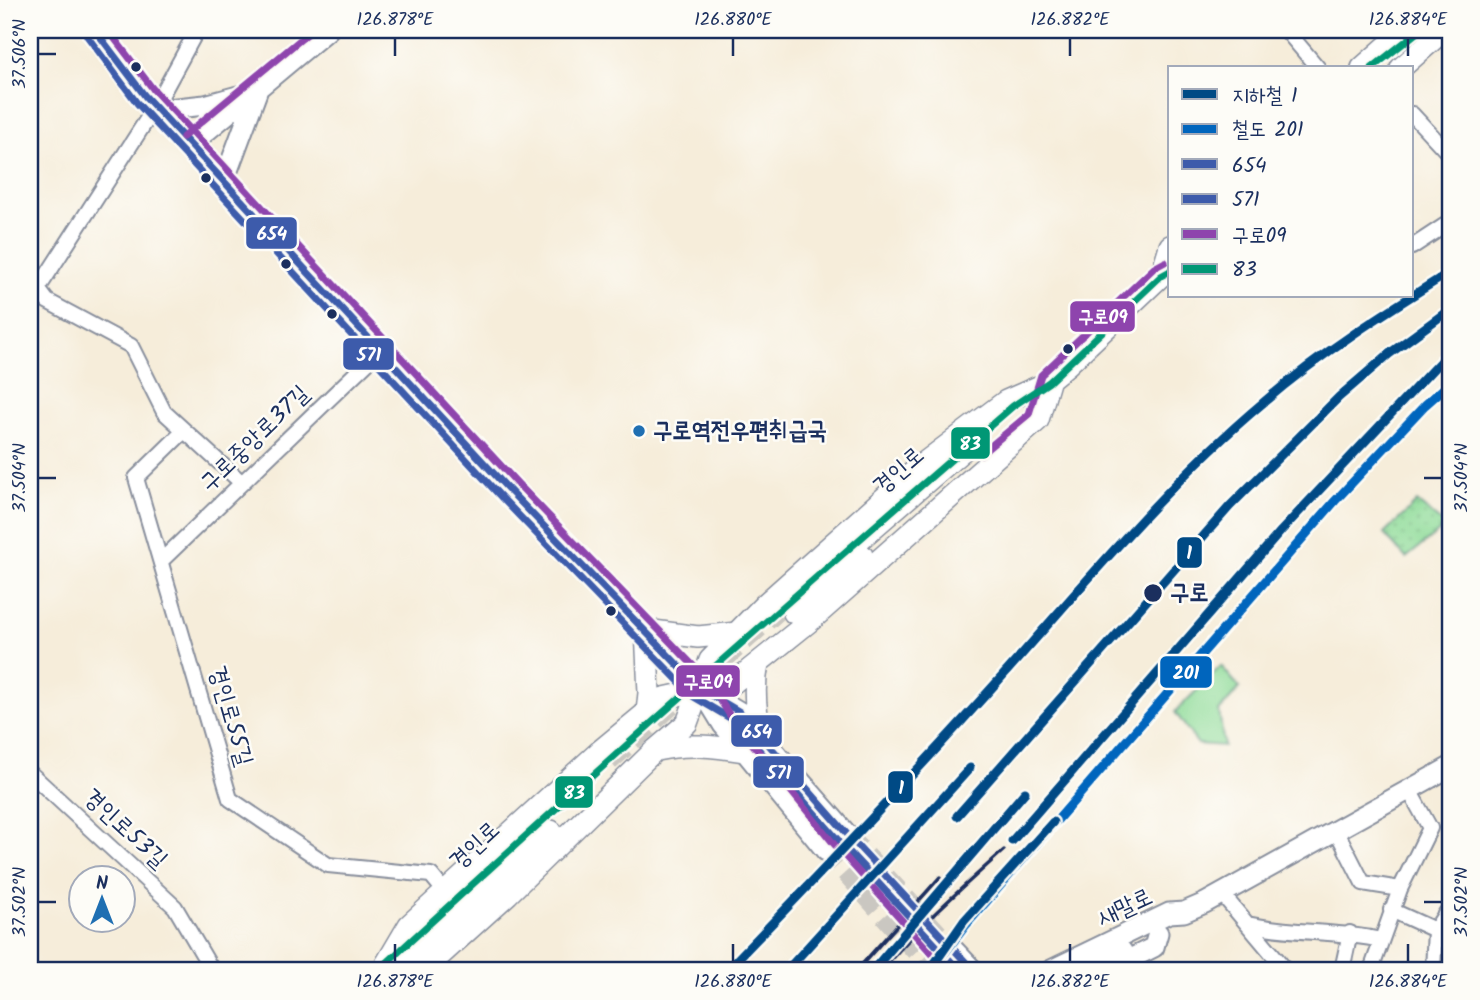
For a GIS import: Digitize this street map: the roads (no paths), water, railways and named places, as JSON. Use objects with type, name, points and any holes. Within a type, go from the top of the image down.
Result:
[{"type":"main road","points":[[95,30],[157,109],[190,145],[510,491],[701,689],[723,725],[826,850]]},
{"type":"main road","points":[[190,145],[328,30]]},
{"type":"main road","points":[[1364,66],[1405,30]]},
{"type":"main road","points":[[1403,66],[1444,30]]},
{"type":"main road","points":[[157,109],[223,102],[259,88]]},
{"type":"main road","points":[[224,181],[259,88]]},
{"type":"main road","name":"경인로","points":[[790,608],[1021,419],[1049,382],[1166,274]]},
{"type":"main road","points":[[389,968],[409,925],[601,750],[664,698],[733,683],[810,621],[1038,420],[1049,382]]},
{"type":"main road","points":[[425,970],[508,894],[654,751],[687,723],[710,660],[765,604],[920,466],[1006,401],[1049,382]]},
{"type":"main road","points":[[646,630],[698,637],[737,633]]},
{"type":"main road","points":[[646,630],[649,693],[647,712]]},
{"type":"main road","points":[[758,663],[755,707],[761,736]]},
{"type":"main road","points":[[701,689],[740,712],[847,834]]},
{"type":"main road","points":[[654,751],[692,746],[716,746],[744,751]]},
{"type":"main road","name":"경인로","points":[[389,968],[613,766]]},
{"type":"main road","name":"새말로","points":[[1051,970],[1169,913],[1184,912],[1222,894],[1450,767]]},
{"type":"main road","name":"새말로","points":[[1082,970],[1177,923],[1184,912]]},
{"type":"main road","points":[[1108,970],[1154,947],[1158,933]]},
{"type":"main road","points":[[954,950],[973,970]]},
{"type":"street","points":[[197,30],[157,109],[34,288],[47,301],[131,346],[164,412],[242,483]]},
{"type":"street","points":[[1286,30],[1316,66]]},
{"type":"street","points":[[1414,116],[1450,155]]},
{"type":"street","points":[[1414,246],[1450,222]]},
{"type":"street","name":"구로중앙로37길","points":[[161,561],[380,350]]},
{"type":"street","name":"경인로55길","points":[[184,431],[136,478],[230,799],[328,864],[431,875],[445,892]]},
{"type":"street","name":"경인로53길","points":[[30,772],[175,907],[212,970]]},
{"type":"street","points":[[1371,970],[1391,910],[1430,828],[1409,790]]},
{"type":"street","points":[[1336,830],[1363,883],[1400,889]]},
{"type":"street","points":[[1222,894],[1284,970]]},
{"type":"street","points":[[1433,970],[1435,930],[1450,907]]},
{"type":"street","points":[[1391,910],[1435,930],[1450,941]]},
{"type":"street","points":[[1247,924],[1298,932],[1350,933],[1381,940]]},
{"type":"street","points":[[1342,970],[1350,933]]},
{"type":"tunnel","points":[[720,662],[786,603]]},
{"type":"tunnel","points":[[609,761],[688,690]]},
{"type":"tunnel","points":[[847,834],[954,950]]},
{"type":"tunnel","points":[[826,851],[932,970]]},
{"type":"railway","points":[[882,970],[925,923],[1004,850]]},
{"type":"railway","points":[[857,970],[940,877]]},
{"type":"metro line","name":"1","points":[[1414,295],[1450,272]]},
{"type":"metro line","name":"1","points":[[727,970],[898,790],[1126,537],[1193,467],[1264,402],[1309,366],[1409,298]]},
{"type":"metro line","name":"1","points":[[957,816],[1230,506],[1339,397],[1389,354],[1445,313]]},
{"type":"metro line","name":"1","points":[[1012,841],[1281,531],[1450,351]]},
{"type":"metro line","name":"1","points":[[787,970],[970,768]]},
{"type":"metro line","name":"1","points":[[873,970],[1025,792]]},
{"type":"metro line","name":"1","points":[[930,970],[964,921],[1053,822]]},
{"type":"rail line","name":"201","points":[[932,970],[966,925],[1335,501],[1425,405],[1450,383]]},
{"type":"place","name":"구로역전우편취급국","points":[[639,431]]},
{"type":"place","name":"구로","points":[[1153,593]]}]
